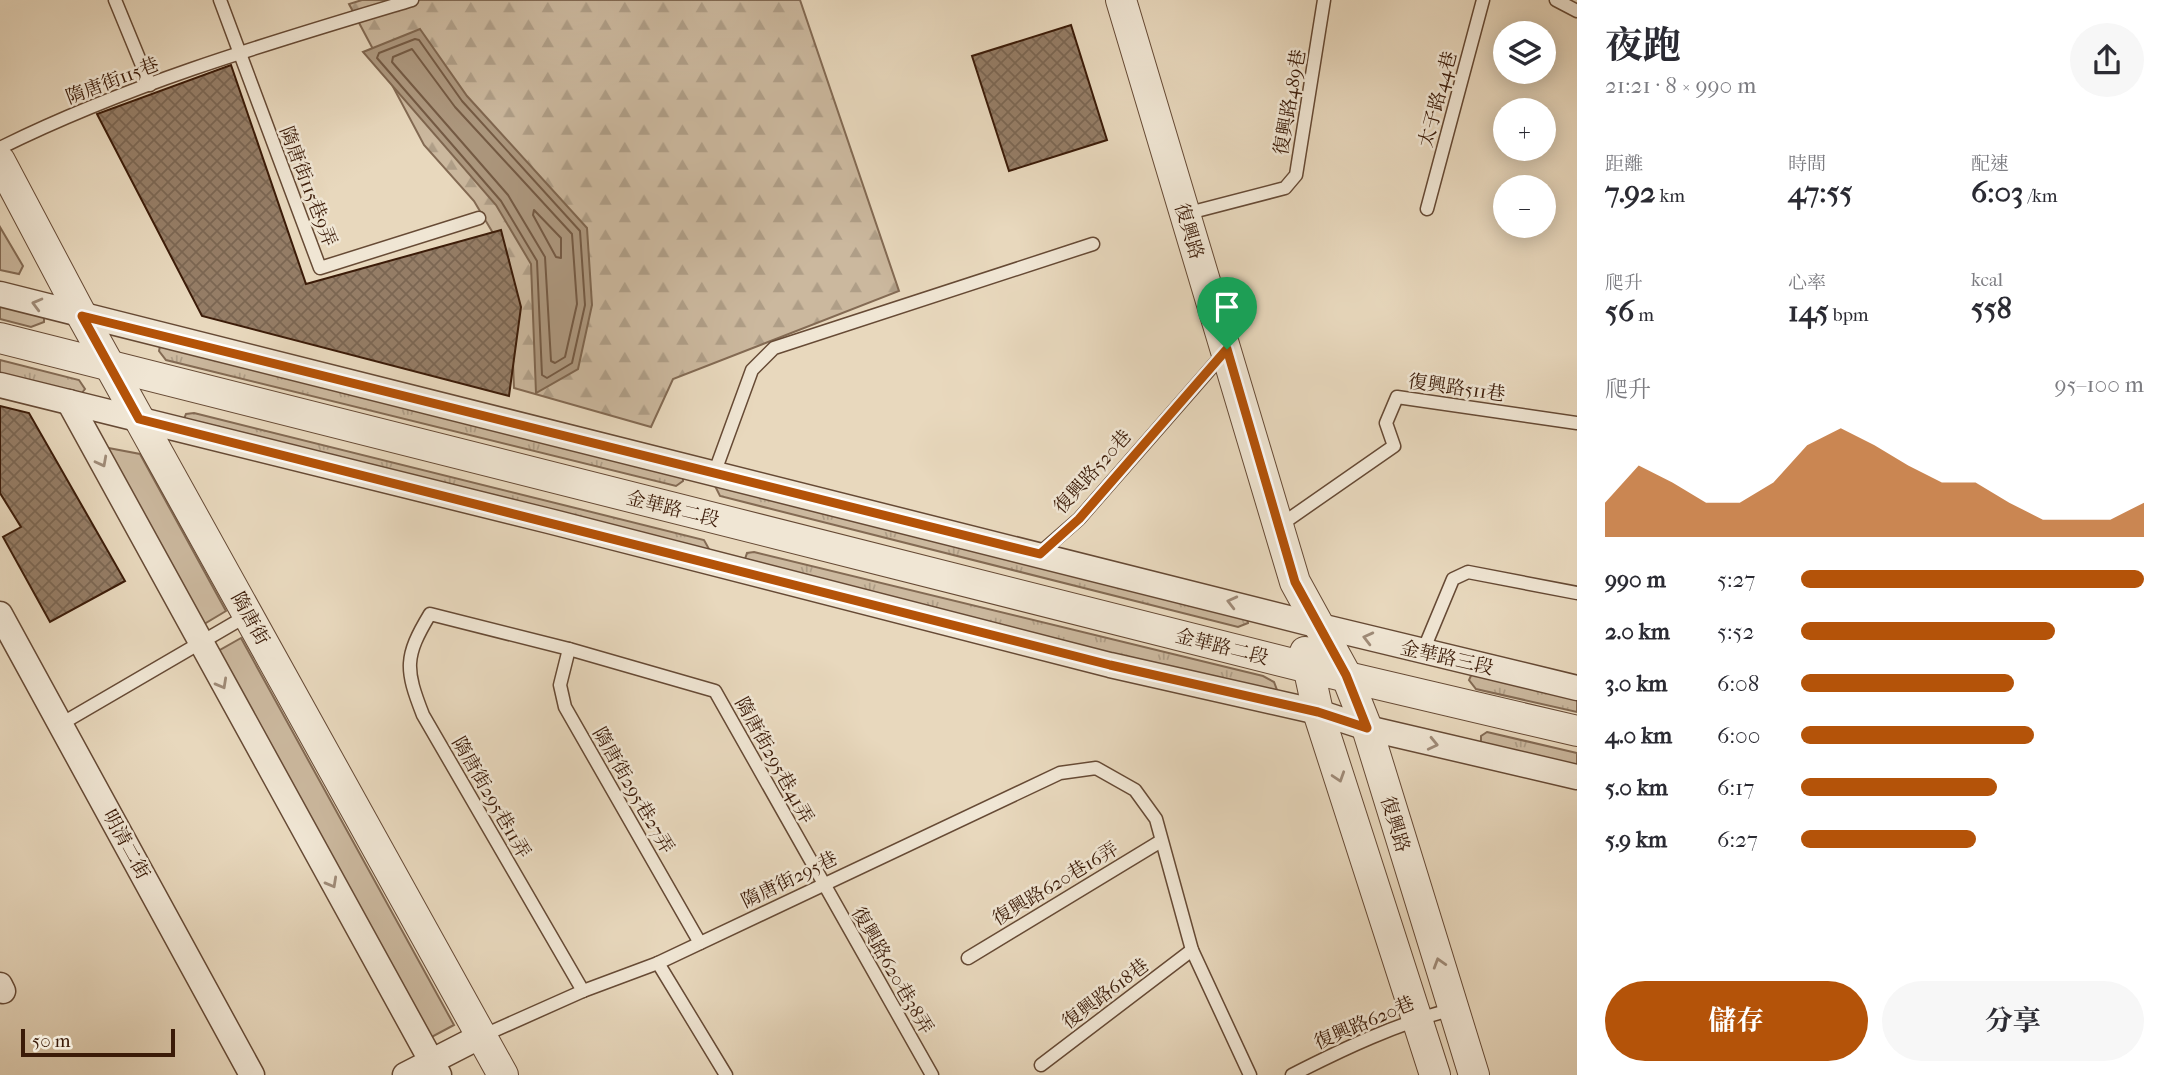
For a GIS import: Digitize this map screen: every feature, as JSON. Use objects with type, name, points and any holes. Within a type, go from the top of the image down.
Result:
[{"type":"street","name":"復興路","points":[[1121,0],[1307,622],[1309,668],[1318,712],[1435,1075]]},
{"type":"street","name":"隋唐街","points":[[0,161],[82,316],[503,1075]]},
{"type":"street","points":[[0,294],[1307,622]]},
{"type":"street","name":"金華路二段","points":[[0,338],[1309,668],[1346,675]]},
{"type":"street","points":[[0,386],[1110,665],[1318,712],[1367,728],[1577,777]]},
{"type":"street","points":[[69,402],[435,1068]]},
{"type":"street","name":"明清二街","points":[[0,614],[252,1075]]},
{"type":"street","name":"復興路","points":[[1307,622],[1346,675],[1367,728],[1474,1075]]},
{"type":"street","name":"金華路三段","points":[[1307,622],[1577,688]]},
{"type":"street","points":[[1346,675],[1577,730]]},
{"type":"street","points":[[405,1075],[435,1068],[481,1036]]},
{"type":"lane","points":[[115,0],[149,85]]},
{"type":"lane","name":"隋唐街115巷9弄","points":[[220,0],[320,268],[479,218]]},
{"type":"lane","name":"隋唐街115巷","points":[[0,148],[149,85],[240,51],[409,0]]},
{"type":"lane","name":"復興路489巷","points":[[1185,214],[1285,188],[1296,175],[1324,0]]},
{"type":"lane","name":"太子路44巷","points":[[1427,209],[1483,0]]},
{"type":"lane","points":[[1556,0],[1577,11]]},
{"type":"lane","points":[[714,474],[752,370],[774,348],[1093,244]]},
{"type":"lane","name":"復興路520巷","points":[[1040,554],[1079,519],[1227,349]]},
{"type":"lane","name":"復興路511巷","points":[[1279,526],[1394,446],[1386,423],[1397,397],[1577,423]]},
{"type":"lane","points":[[1423,652],[1453,579],[1468,572],[1577,593]]},
{"type":"lane","points":[[61,724],[249,614]]},
{"type":"lane","name":"隋唐街295巷11弄","points":[[569,649],[430,614],[412,644],[410,681],[423,715],[583,991]]},
{"type":"lane","name":"隋唐街295巷41弄","points":[[569,649],[715,691],[821,884]]},
{"type":"lane","name":"隋唐街295巷27弄","points":[[569,649],[560,685],[565,707],[700,943]]},
{"type":"lane","name":"隋唐街295巷","points":[[481,1036],[583,991],[658,963],[1060,773],[1096,768],[1135,790],[1156,819],[1161,841]]},
{"type":"lane","points":[[1161,841],[1192,950],[1250,1075]]},
{"type":"lane","name":"復興路620巷16弄","points":[[968,958],[1161,841]]},
{"type":"lane","name":"復興路620巷38弄","points":[[821,884],[932,1075]]},
{"type":"lane","name":"復興路618巷","points":[[1041,1065],[1192,950]]},
{"type":"lane","points":[[658,963],[726,1075]]},
{"type":"lane","name":"復興路620巷","points":[[1292,1075],[1356,1042],[1418,1018],[1453,1009]]},
{"type":"green space","points":[[362,0],[800,0],[899,291],[673,379],[651,427],[514,388],[509,260],[474,201],[424,145],[349,4]]},
{"type":"green space","points":[[0,227],[23,266],[19,274],[0,270]]},
{"type":"green space","points":[[0,300],[44,316],[44,322],[31,327],[0,319]]},
{"type":"green space","points":[[160,346],[683,475],[683,481],[676,486],[166,360],[159,351]]},
{"type":"green space","points":[[0,360],[79,380],[85,389],[81,394],[0,380]]},
{"type":"green space","points":[[194,413],[704,540],[709,549],[708,552],[184,419],[186,414]]},
{"type":"green space","points":[[98,446],[140,454],[226,611],[199,627]]},
{"type":"green space","points":[[715,486],[1247,616],[1248,623],[1238,627],[720,496]]},
{"type":"green space","points":[[754,552],[1263,676],[1274,682],[1277,690],[1270,696],[745,559],[747,553]]},
{"type":"green space","points":[[241,638],[454,1025],[428,1039],[213,654]]},
{"type":"green space","points":[[1473,671],[1577,695],[1577,712],[1476,689],[1469,680]]},
{"type":"green space","points":[[1487,732],[1577,753],[1577,770],[1481,744],[1481,736]]},
{"type":"water","points":[[420,29],[467,96],[587,228],[592,305],[578,369],[536,393],[531,264],[496,205],[363,52]]},
{"type":"building","points":[[1071,25],[1107,140],[1009,171],[972,56]]},
{"type":"building","points":[[231,65],[306,284],[501,230],[521,307],[509,396],[202,316],[97,114]]},
{"type":"building","points":[[0,406],[29,413],[125,581],[50,622],[3,537],[21,527],[0,493]]},
{"type":"route","points":[[82,316],[115,322],[1040,554],[1051,541],[1079,519],[1227,349],[1295,582],[1316,625],[1346,675],[1367,728],[1318,712],[1110,665],[139,419],[82,316]]}]
